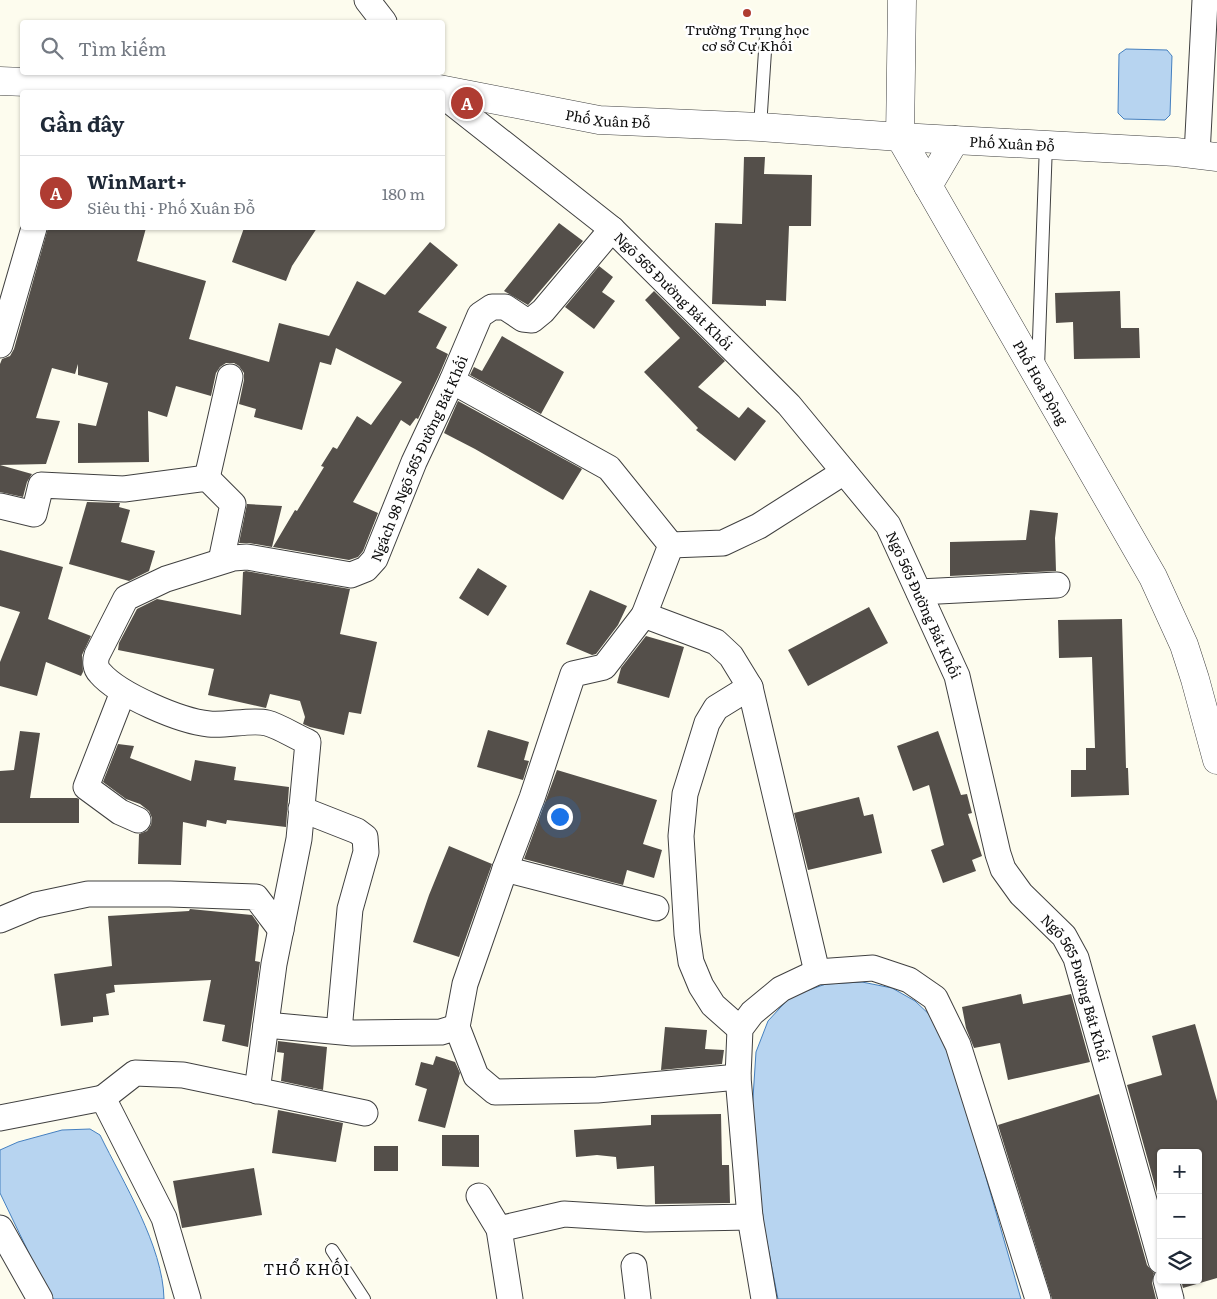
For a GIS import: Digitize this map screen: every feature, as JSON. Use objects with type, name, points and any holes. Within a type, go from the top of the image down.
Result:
[{"type":"street","points":[[367,0],[382,20]]},
{"type":"street","points":[[900,137],[902,0]]},
{"type":"street","points":[[1205,0],[1207,156]]},
{"type":"street","name":"Phố Xuân Đỗ","points":[[0,81],[73,88],[435,87],[599,120],[760,127],[900,137],[1046,144],[1207,156]]},
{"type":"street","name":"Ngõ 565 Đường Bát Khối","points":[[445,95],[612,230],[789,405],[888,525],[957,676],[998,854],[1004,870],[1021,894],[1064,936],[1076,958],[1157,1247]]},
{"type":"street","name":"Phố Hoa Động","points":[[900,137],[1153,577],[1184,645],[1217,760]]},
{"type":"street","points":[[928,186],[955,140]]},
{"type":"street","points":[[0,345],[33,230]]},
{"type":"street","name":"Ngách 98 Ngõ 565 Đường Bát Khối","points":[[124,692],[98,672],[95,661],[126,598],[166,579],[233,558],[247,557],[352,575],[366,569],[375,559],[414,462],[480,315],[492,306],[505,307],[523,319],[532,320],[544,311],[612,230]]},
{"type":"street","points":[[207,478],[230,377]]},
{"type":"street","points":[[452,381],[609,468],[671,545]]},
{"type":"street","points":[[671,545],[723,543],[759,526],[844,472]]},
{"type":"street","points":[[0,506],[34,514],[41,485],[124,489],[207,478]]},
{"type":"street","points":[[207,478],[233,504],[221,562]]},
{"type":"street","points":[[671,545],[644,615],[604,668],[573,674],[532,798],[465,984],[457,1027],[476,1076],[495,1092],[597,1090],[738,1078]]},
{"type":"street","points":[[919,592],[1057,585]]},
{"type":"street","points":[[644,615],[716,642],[731,656],[750,687],[817,972]]},
{"type":"street","points":[[740,1029],[713,1005],[701,986],[691,962],[687,934],[681,836],[685,794],[707,723],[716,708],[750,687]]},
{"type":"street","points":[[138,820],[120,812],[86,787],[124,692],[180,716],[209,724],[266,723],[308,742],[299,839],[274,964],[258,1092]]},
{"type":"street","points":[[301,809],[357,831],[365,837],[366,852],[350,909],[339,1031]]},
{"type":"street","points":[[505,869],[656,908]]},
{"type":"street","points":[[0,920],[36,906],[88,894],[256,897],[281,930]]},
{"type":"street","points":[[764,1299],[750,1217],[738,1078],[740,1029],[752,1013],[781,989],[817,972],[872,968],[909,980],[935,998],[958,1045],[1038,1299]]},
{"type":"street","points":[[266,1024],[352,1033],[441,1032],[457,1027]]},
{"type":"street","points":[[0,1118],[103,1098],[135,1073],[183,1075],[365,1114]]},
{"type":"street","points":[[103,1098],[164,1218],[188,1299]]},
{"type":"street","points":[[479,1196],[499,1229],[510,1299]]},
{"type":"street","points":[[499,1229],[564,1214],[646,1219],[750,1217]]},
{"type":"street","points":[[0,1228],[40,1299]]},
{"type":"street","points":[[634,1266],[638,1299]]},
{"type":"street","points":[[1167,1284],[1172,1299]]},
{"type":"lane","points":[[760,127],[766,36]]},
{"type":"lane","points":[[1037,376],[1046,144]]},
{"type":"lane","points":[[332,1250],[364,1299]]},
{"type":"water","points":[[1126,49],[1167,50],[1172,56],[1170,115],[1165,120],[1124,119],[1118,113],[1119,54]]},
{"type":"water","points":[[862,982],[892,988],[915,1001],[932,1017],[951,1056],[1021,1299],[778,1299],[757,1191],[752,1113],[756,1052],[768,1021],[791,996],[826,984]]},
{"type":"water","points":[[90,1129],[100,1135],[140,1215],[157,1258],[164,1299],[51,1299],[0,1193],[0,1150],[18,1142],[62,1130]]},
{"type":"building","points":[[744,157],[765,157],[764,174],[812,175],[811,226],[789,226],[786,301],[766,300],[766,306],[712,304],[715,223],[742,224]]},
{"type":"building","points":[[559,223],[583,241],[528,305],[504,291]]},
{"type":"building","points":[[47,230],[145,230],[137,261],[206,281],[189,339],[269,362],[279,323],[329,336],[357,281],[385,295],[430,242],[458,265],[418,312],[447,327],[436,348],[448,354],[418,419],[416,418],[410,426],[401,420],[353,502],[378,513],[363,551],[358,557],[349,560],[273,547],[324,467],[321,466],[333,447],[337,449],[357,416],[371,425],[402,382],[336,348],[331,365],[320,362],[302,430],[254,417],[256,409],[239,404],[244,373],[234,363],[226,363],[216,373],[211,396],[176,386],[167,417],[148,411],[149,462],[78,463],[78,423],[96,426],[108,383],[78,375],[78,364],[75,374],[52,368],[36,418],[60,421],[46,464],[0,465],[0,364],[2,359],[10,356],[14,349]]},
{"type":"building","points":[[243,230],[316,230],[292,266],[286,281],[232,262]]},
{"type":"building","points":[[599,266],[613,277],[602,292],[615,301],[594,329],[565,307]]},
{"type":"building","points":[[654,291],[725,361],[698,387],[739,418],[748,407],[766,421],[735,461],[696,430],[698,428],[644,372],[680,338],[645,300]]},
{"type":"building","points":[[1120,291],[1121,328],[1139,328],[1140,358],[1074,359],[1073,322],[1056,323],[1055,293]]},
{"type":"building","points":[[502,336],[564,372],[541,414],[470,375],[474,367],[482,371]]},
{"type":"building","points":[[458,401],[582,469],[563,500],[444,433]]},
{"type":"building","points":[[0,465],[32,474],[27,482],[23,497],[0,492]]},
{"type":"building","points":[[87,502],[120,503],[119,507],[130,510],[121,542],[155,551],[149,571],[129,581],[69,564]]},
{"type":"building","points":[[247,504],[282,506],[272,547],[239,543]]},
{"type":"building","points":[[1030,510],[1058,513],[1055,538],[1056,571],[950,576],[950,542],[1026,540]]},
{"type":"building","points":[[0,550],[63,567],[48,619],[91,636],[82,655],[83,672],[81,676],[46,662],[37,696],[0,686],[0,662],[20,612],[0,606]]},
{"type":"building","points":[[478,568],[507,586],[488,616],[459,598]]},
{"type":"building","points":[[243,572],[350,589],[340,634],[377,642],[361,714],[349,712],[344,735],[303,724],[305,717],[300,701],[270,694],[266,708],[208,695],[214,669],[118,650],[119,643],[137,609],[157,599],[241,615]]},
{"type":"building","points":[[590,590],[627,606],[618,625],[596,654],[592,655],[566,644]]},
{"type":"building","points":[[869,607],[888,643],[808,686],[788,650]]},
{"type":"building","points":[[1122,619],[1126,768],[1128,768],[1129,795],[1071,797],[1071,770],[1086,770],[1086,748],[1095,748],[1092,657],[1059,658],[1058,620]]},
{"type":"building","points":[[646,636],[684,647],[669,698],[617,683],[621,668]]},
{"type":"building","points":[[488,730],[529,742],[524,760],[529,761],[523,780],[477,767]]},
{"type":"building","points":[[20,731],[40,733],[30,798],[79,799],[79,823],[0,823],[0,771],[14,770]]},
{"type":"building","points":[[938,731],[961,795],[967,794],[972,813],[968,814],[982,856],[972,860],[976,871],[943,883],[931,850],[944,845],[929,785],[913,791],[897,746]]},
{"type":"building","points":[[118,744],[134,746],[130,758],[191,781],[195,760],[236,767],[234,780],[289,787],[286,827],[227,820],[226,824],[207,820],[206,827],[183,822],[181,865],[138,864],[139,834],[147,831],[151,825],[152,818],[149,811],[140,804],[126,799],[103,782]]},
{"type":"building","points":[[557,770],[657,800],[643,844],[662,850],[654,878],[627,870],[623,885],[524,859]]},
{"type":"building","points":[[859,797],[864,816],[873,814],[882,853],[808,870],[794,813]]},
{"type":"building","points":[[449,846],[492,864],[459,957],[413,942],[429,895]]},
{"type":"building","points":[[190,909],[252,915],[259,925],[255,961],[260,962],[248,1047],[222,1041],[225,1025],[203,1021],[211,980],[114,985],[115,992],[106,994],[109,1015],[93,1017],[93,1022],[61,1026],[54,974],[112,966],[108,916],[189,911]]},
{"type":"building","points":[[1021,994],[1023,1004],[1071,994],[1090,1062],[1008,1080],[1000,1043],[974,1048],[966,1028],[962,1007]]},
{"type":"building","points":[[1195,1024],[1217,1101],[1217,1278],[1202,1282],[1202,1149],[1157,1149],[1157,1193],[1127,1085],[1162,1075],[1152,1036]]},
{"type":"building","points":[[665,1027],[707,1030],[705,1049],[724,1050],[722,1064],[661,1070]]},
{"type":"building","points":[[278,1041],[327,1047],[323,1090],[281,1081],[284,1053],[277,1052]]},
{"type":"building","points":[[436,1056],[455,1062],[460,1073],[445,1128],[418,1121],[427,1089],[415,1085],[421,1062],[433,1065]]},
{"type":"building","points":[[1099,1094],[1147,1265],[1154,1273],[1152,1283],[1156,1299],[1052,1299],[998,1125]]},
{"type":"building","points":[[278,1110],[343,1123],[336,1162],[272,1153]]},
{"type":"building","points":[[721,1114],[722,1165],[729,1165],[730,1203],[655,1204],[654,1166],[617,1169],[616,1157],[597,1155],[576,1157],[574,1130],[651,1125],[651,1115]]},
{"type":"building","points":[[442,1135],[479,1135],[479,1167],[442,1166]]},
{"type":"building","points":[[374,1146],[398,1146],[398,1171],[374,1171]]},
{"type":"building","points":[[254,1168],[262,1215],[182,1228],[173,1181]]},
{"type":"building","points":[[1182,1284],[1197,1284],[1183,1288]]},
{"type":"place","name":"Trường Trung học cơ sở Cự Khối","points":[[747,13]]},
{"type":"place","name":"WinMart+","points":[[467,103]]},
{"type":"district","name":"THỔ KHỐI","points":[[307,1268]]}]
